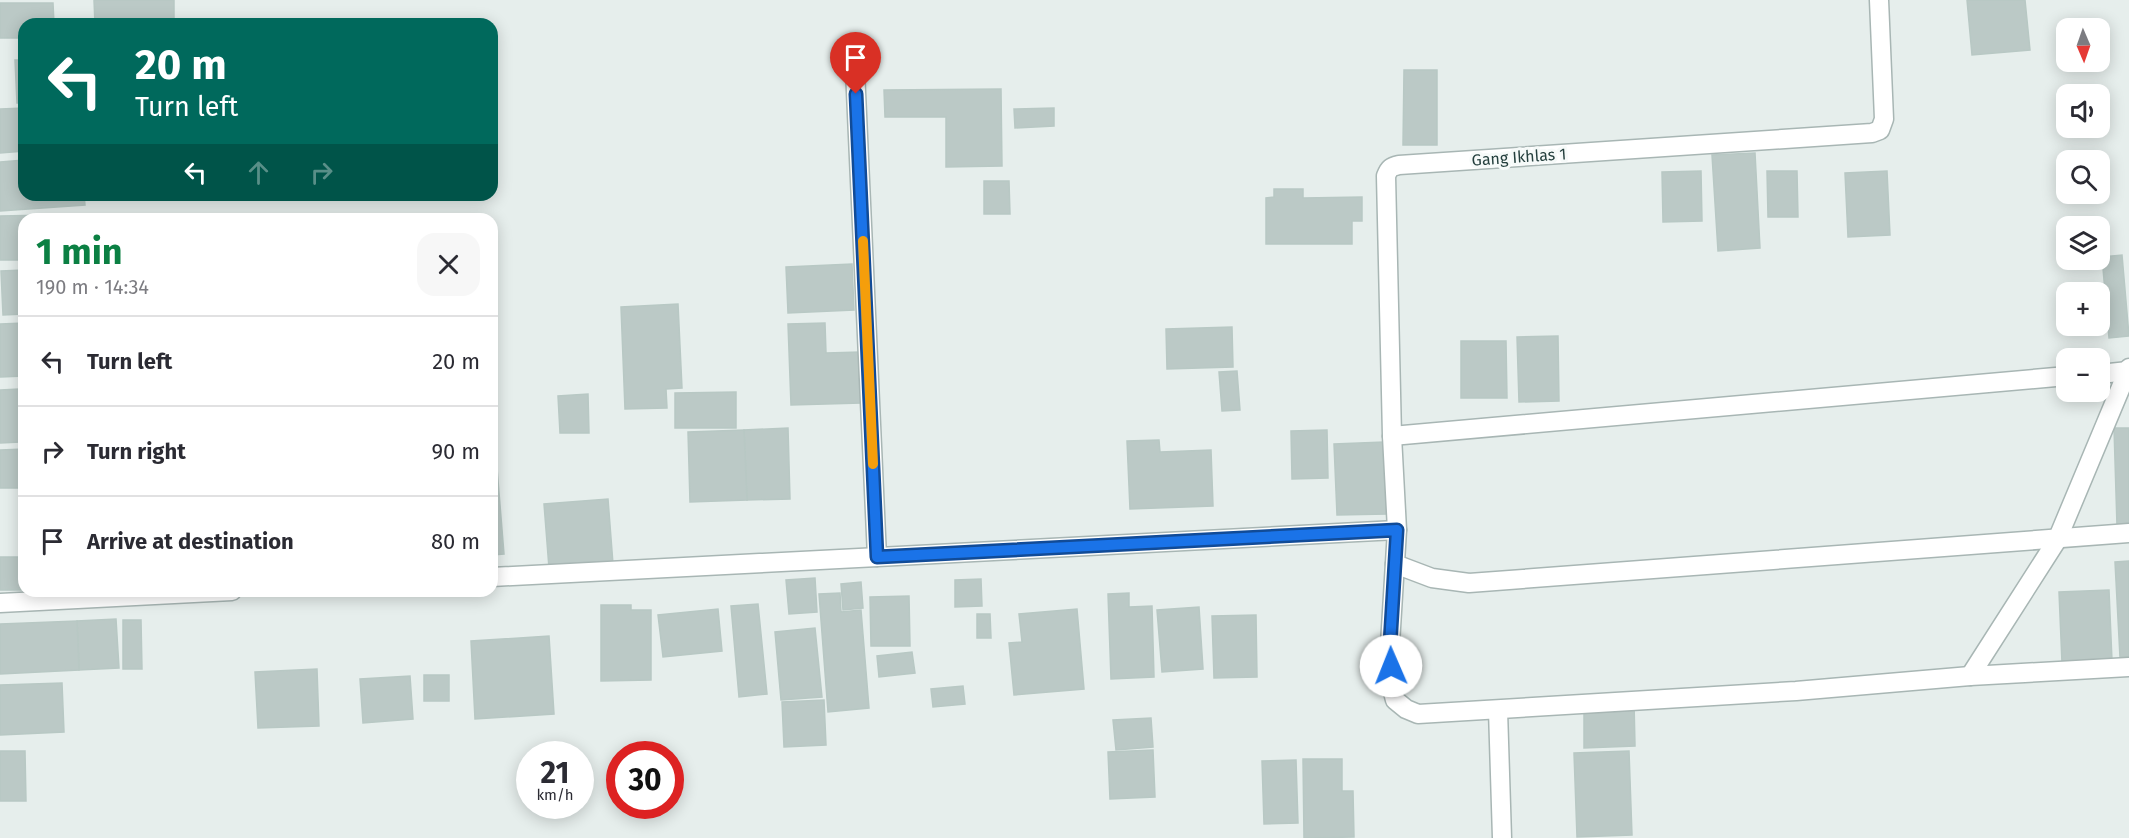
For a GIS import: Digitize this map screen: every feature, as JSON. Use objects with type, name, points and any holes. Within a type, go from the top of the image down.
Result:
[{"type":"street","name":"Gang Ikhlas 1","points":[[1498,710],[1418,714],[1406,709],[1395,700],[1392,688],[1390,644],[1397,530],[1392,436],[1386,176],[1391,167],[1399,165],[1872,133],[1880,130],[1884,119],[1879,0]]},
{"type":"street","points":[[854,48],[877,557]]},
{"type":"street","points":[[2110,373],[2128,370]]},
{"type":"street","points":[[1970,676],[2057,540],[2128,370]]},
{"type":"street","points":[[1392,436],[2056,377]]},
{"type":"street","points":[[498,577],[1397,530]]},
{"type":"street","points":[[1395,564],[1432,578],[1469,583],[2129,533]]},
{"type":"street","points":[[0,603],[116,597]]},
{"type":"street","points":[[1502,838],[1498,710],[1796,691],[1970,676],[2129,667]]},
{"type":"building","points":[[94,0],[174,0],[174,18],[95,18]]},
{"type":"building","points":[[1967,0],[2025,0],[2030,50],[1972,55]]},
{"type":"building","points":[[0,3],[53,3],[54,18],[18,18],[18,38],[0,38]]},
{"type":"building","points":[[15,60],[18,60],[17,103]]},
{"type":"building","points":[[1404,70],[1437,70],[1437,145],[1403,145]]},
{"type":"building","points":[[1001,89],[1002,166],[946,167],[946,117],[885,117],[884,90]]},
{"type":"building","points":[[18,108],[18,152],[0,153],[0,109]]},
{"type":"building","points":[[1054,108],[1054,126],[1015,128],[1014,109]]},
{"type":"building","points":[[1755,153],[1760,248],[1718,251],[1712,155]]},
{"type":"building","points":[[18,160],[18,201],[85,201],[85,205],[0,211],[0,162]]},
{"type":"building","points":[[1701,171],[1702,221],[1663,222],[1662,172]]},
{"type":"building","points":[[1767,171],[1797,171],[1798,217],[1768,217]]},
{"type":"building","points":[[1887,171],[1890,235],[1848,237],[1845,173]]},
{"type":"building","points":[[984,181],[1009,181],[1010,214],[984,214]]},
{"type":"building","points":[[1274,189],[1303,189],[1303,198],[1362,197],[1362,221],[1352,221],[1352,244],[1266,244],[1266,198],[1274,197]]},
{"type":"building","points":[[0,216],[18,216],[18,260],[0,260]]},
{"type":"building","points":[[2122,255],[2129,336],[2109,338],[2110,282],[2104,282],[2103,270],[2110,270],[2110,256]]},
{"type":"building","points":[[852,264],[854,310],[788,313],[786,267]]},
{"type":"building","points":[[18,270],[18,314],[3,315],[1,271]]},
{"type":"building","points":[[678,304],[682,388],[666,389],[667,408],[625,409],[621,307]]},
{"type":"building","points":[[18,323],[18,376],[0,377],[0,324]]},
{"type":"building","points":[[825,323],[826,353],[860,352],[861,403],[791,405],[788,324]]},
{"type":"building","points":[[1232,327],[1233,367],[1167,369],[1166,329]]},
{"type":"building","points":[[1558,336],[1559,401],[1519,402],[1517,337]]},
{"type":"building","points":[[1461,341],[1506,341],[1507,398],[1461,398]]},
{"type":"building","points":[[1237,371],[1240,410],[1222,411],[1219,372]]},
{"type":"building","points":[[18,389],[18,442],[0,443],[0,390]]},
{"type":"building","points":[[736,392],[736,428],[675,428],[675,393]]},
{"type":"building","points":[[588,394],[589,433],[560,433],[558,396]]},
{"type":"building","points":[[788,428],[790,499],[747,500],[744,430]]},
{"type":"building","points":[[2114,428],[2129,428],[2129,525],[2117,526]]},
{"type":"building","points":[[744,430],[747,500],[690,502],[688,432]]},
{"type":"building","points":[[1327,430],[1328,478],[1292,479],[1291,431]]},
{"type":"building","points":[[1159,440],[1160,452],[1211,450],[1213,506],[1130,509],[1127,441]]},
{"type":"building","points":[[1384,442],[1387,514],[1337,515],[1334,444]]},
{"type":"building","points":[[18,449],[18,488],[0,488],[0,450]]},
{"type":"building","points":[[498,480],[504,554],[498,554]]},
{"type":"building","points":[[608,499],[613,564],[549,568],[544,504]]},
{"type":"building","points":[[0,557],[18,557],[18,590],[0,590]]},
{"type":"building","points":[[2129,561],[2129,657],[2120,657],[2115,562]]},
{"type":"building","points":[[815,578],[817,612],[789,614],[786,580]]},
{"type":"building","points":[[981,579],[982,606],[955,607],[955,580]]},
{"type":"building","points":[[861,582],[863,608],[843,610],[841,584]]},
{"type":"building","points":[[2109,590],[2112,661],[2062,663],[2059,592]]},
{"type":"building","points":[[840,593],[841,612],[861,610],[869,708],[828,712],[819,594]]},
{"type":"building","points":[[1129,593],[1129,607],[1152,606],[1154,677],[1111,679],[1108,594]]},
{"type":"building","points":[[909,596],[910,646],[871,646],[870,597]]},
{"type":"building","points":[[758,604],[767,694],[739,697],[731,606]]},
{"type":"building","points":[[601,605],[631,605],[631,610],[651,610],[651,680],[601,681]]},
{"type":"building","points":[[1199,607],[1203,669],[1162,672],[1157,610]]},
{"type":"building","points":[[718,609],[722,651],[663,657],[658,615]]},
{"type":"building","points":[[1077,609],[1084,689],[1014,695],[1009,643],[1022,642],[1019,614]]},
{"type":"building","points":[[977,614],[990,614],[991,638],[977,638]]},
{"type":"building","points":[[1256,615],[1257,677],[1214,678],[1212,616]]},
{"type":"building","points":[[116,619],[119,668],[79,670],[77,621]]},
{"type":"building","points":[[123,620],[141,620],[142,669],[123,669]]},
{"type":"building","points":[[77,621],[79,670],[0,674],[0,624]]},
{"type":"building","points":[[815,628],[822,697],[781,700],[775,632]]},
{"type":"building","points":[[549,636],[554,714],[475,719],[471,641]]},
{"type":"building","points":[[912,652],[915,673],[879,677],[877,656]]},
{"type":"building","points":[[317,669],[319,726],[258,728],[255,672]]},
{"type":"building","points":[[424,675],[449,675],[449,701],[424,701]]},
{"type":"building","points":[[410,676],[413,719],[363,723],[360,679]]},
{"type":"building","points":[[62,683],[64,732],[0,735],[0,685]]},
{"type":"building","points":[[963,686],[965,704],[933,707],[931,689]]},
{"type":"building","points":[[824,700],[826,745],[784,747],[782,702]]},
{"type":"building","points":[[1634,702],[1635,746],[1584,748],[1584,711]]},
{"type":"building","points":[[1151,718],[1153,747],[1116,750],[1113,720]]},
{"type":"building","points":[[1153,750],[1155,797],[1110,799],[1108,752]]},
{"type":"building","points":[[0,751],[25,751],[26,801],[0,801]]},
{"type":"building","points":[[1629,751],[1632,835],[1577,837],[1574,753]]},
{"type":"building","points":[[1303,759],[1342,759],[1342,791],[1353,791],[1354,837],[1304,838]]},
{"type":"building","points":[[1296,760],[1298,823],[1264,824],[1262,761]]},
{"type":"slow traffic","points":[[863,241],[873,464]]},
{"type":"route","points":[[856,94],[877,557],[1397,530],[1390,644],[1391,666]]}]
